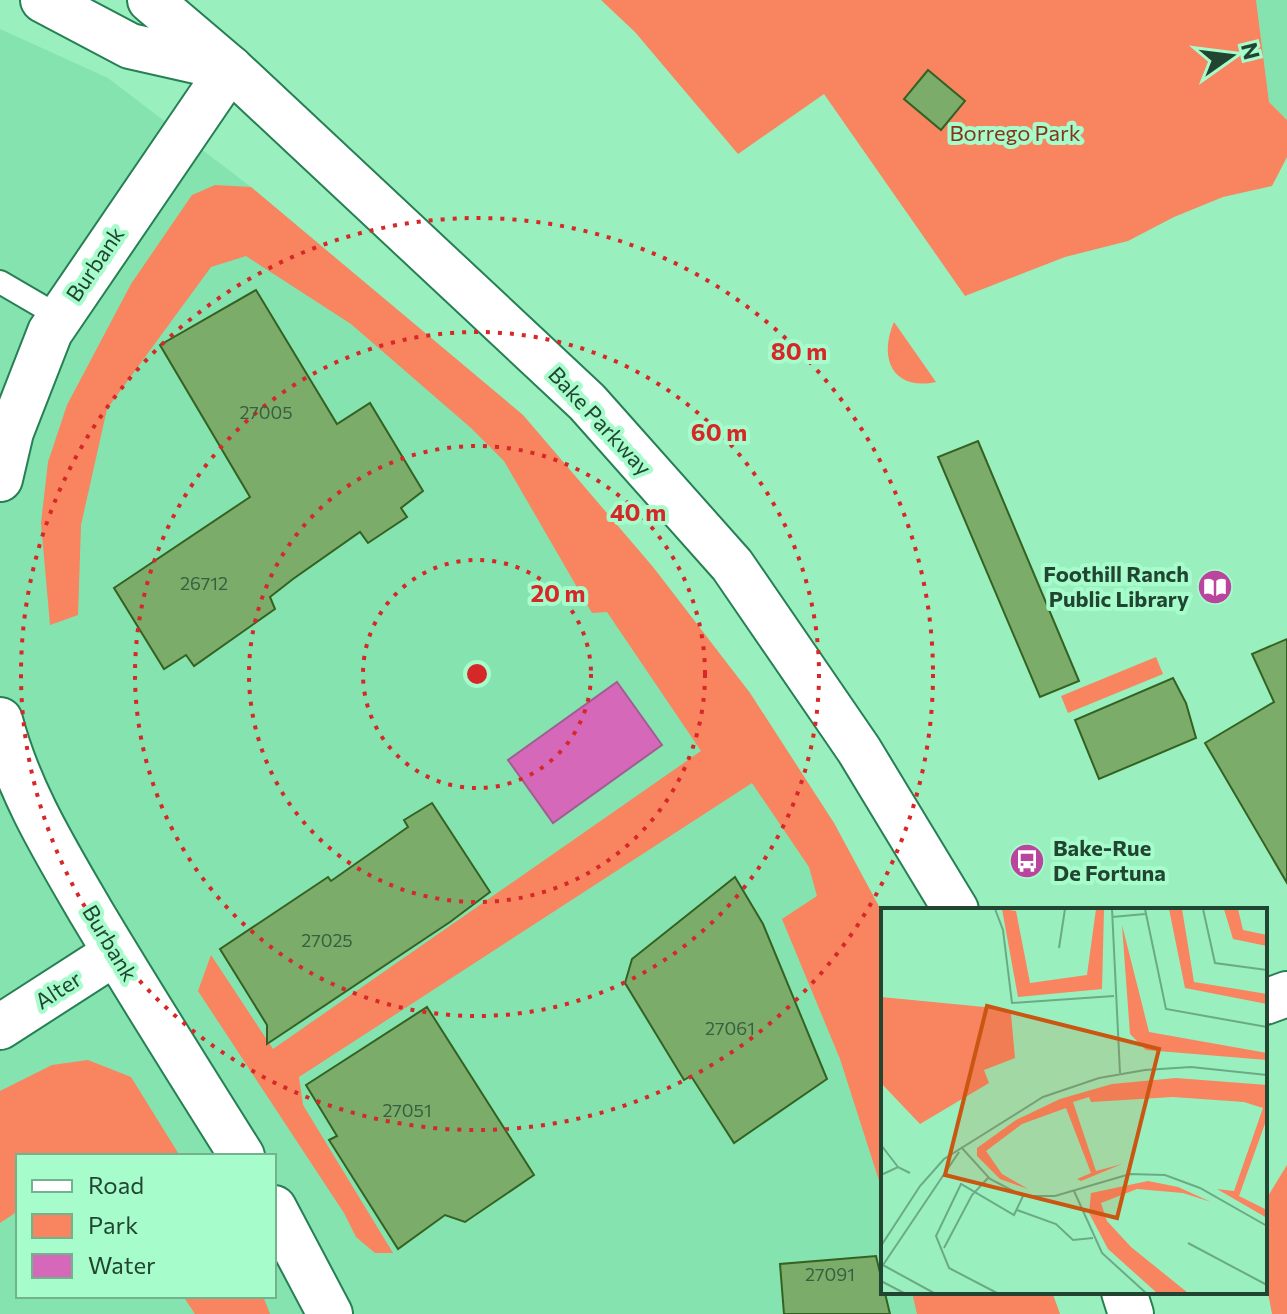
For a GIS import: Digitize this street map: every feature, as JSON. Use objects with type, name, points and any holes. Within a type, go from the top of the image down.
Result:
[{"type":"main road","points":[[43,0],[130,46],[230,68]]},
{"type":"main road","points":[[88,0],[130,46]]},
{"type":"main road","name":"Bake Parkway","points":[[150,0],[230,68],[587,402],[732,565],[859,750],[955,908]]},
{"type":"main road","name":"Burbank","points":[[0,479],[11,432],[50,332],[230,68]]},
{"type":"main road","name":"Burbank","points":[[0,720],[9,753],[44,832],[115,953],[241,1154]]},
{"type":"main road","name":"Alter","points":[[0,1027],[115,953]]},
{"type":"main road","points":[[1267,1001],[1287,994]]},
{"type":"main road","points":[[276,1212],[330,1314]]},
{"type":"main road","points":[[1125,1294],[1131,1314]]},
{"type":"lane","points":[[0,282],[60,317]]},
{"type":"shaded area","points":[[1256,0],[1287,0],[1287,120],[1269,102]]},
{"type":"shaded area","points":[[0,29],[108,78],[251,187],[523,415],[653,567],[750,693],[834,823],[881,910],[881,1294],[1053,1294],[1060,1314],[0,1314]]},
{"type":"green space","name":"Borrego Park","points":[[601,0],[1256,0],[1269,102],[1287,120],[1287,157],[1272,186],[1223,197],[1174,217],[1128,241],[1065,257],[965,296],[824,94],[738,154],[635,32]]},
{"type":"green space","points":[[215,185],[251,187],[523,415],[653,567],[750,693],[834,823],[881,910],[881,1187],[840,1059],[782,919],[817,896],[809,867],[752,783],[299,1077],[303,1105],[393,1253],[375,1253],[356,1237],[344,1213],[198,991],[211,955],[273,1049],[701,751],[607,612],[592,613],[504,461],[471,428],[351,324],[246,256],[211,267],[107,409],[81,525],[78,615],[50,625],[41,523],[48,462],[67,405],[131,284],[192,195]]},
{"type":"green space","points":[[894,322],[936,382],[909,382],[893,369],[888,348]]},
{"type":"green space","points":[[1156,657],[1163,674],[1068,713],[1061,696]]},
{"type":"green space","points":[[88,1060],[131,1077],[179,1154],[16,1154],[16,1212],[0,1223],[0,1091],[52,1065]]},
{"type":"green space","points":[[1287,1165],[1287,1314],[1272,1314],[1267,1288],[1267,1198]]},
{"type":"green space","points":[[912,1294],[1053,1294],[1060,1314],[917,1314]]},
{"type":"green space","points":[[184,1298],[264,1298],[270,1314],[195,1314]]},
{"type":"water","points":[[617,682],[662,745],[553,823],[508,760]]},
{"type":"building","points":[[928,70],[965,101],[941,130],[904,99]]},
{"type":"building","points":[[256,290],[337,424],[370,403],[423,491],[401,508],[407,517],[368,543],[360,532],[270,597],[275,609],[194,666],[186,655],[164,669],[114,588],[250,497],[160,345]]},
{"type":"building","points":[[978,441],[1079,681],[1040,697],[938,457]]},
{"type":"building","points":[[1287,639],[1287,883],[1205,743],[1274,702],[1252,654]]},
{"type":"building","points":[[1173,678],[1186,703],[1196,738],[1099,779],[1075,720]]},
{"type":"building","points":[[432,803],[490,892],[267,1044],[267,1025],[220,949],[328,877],[331,881],[408,827],[404,820]]},
{"type":"building","points":[[735,877],[763,924],[827,1079],[734,1143],[691,1076],[684,1080],[625,983],[632,959]]},
{"type":"building","points":[[427,1007],[534,1175],[465,1222],[445,1215],[398,1249],[329,1140],[337,1136],[306,1085]]},
{"type":"building","points":[[876,1256],[881,1294],[885,1294],[890,1314],[784,1314],[780,1264]]},
{"type":"place","name":"Foothill Ranch Public Library","points":[[1215,587]]},
{"type":"place","name":"Bake-Rue De Fortuna","points":[[1027,861]]}]
